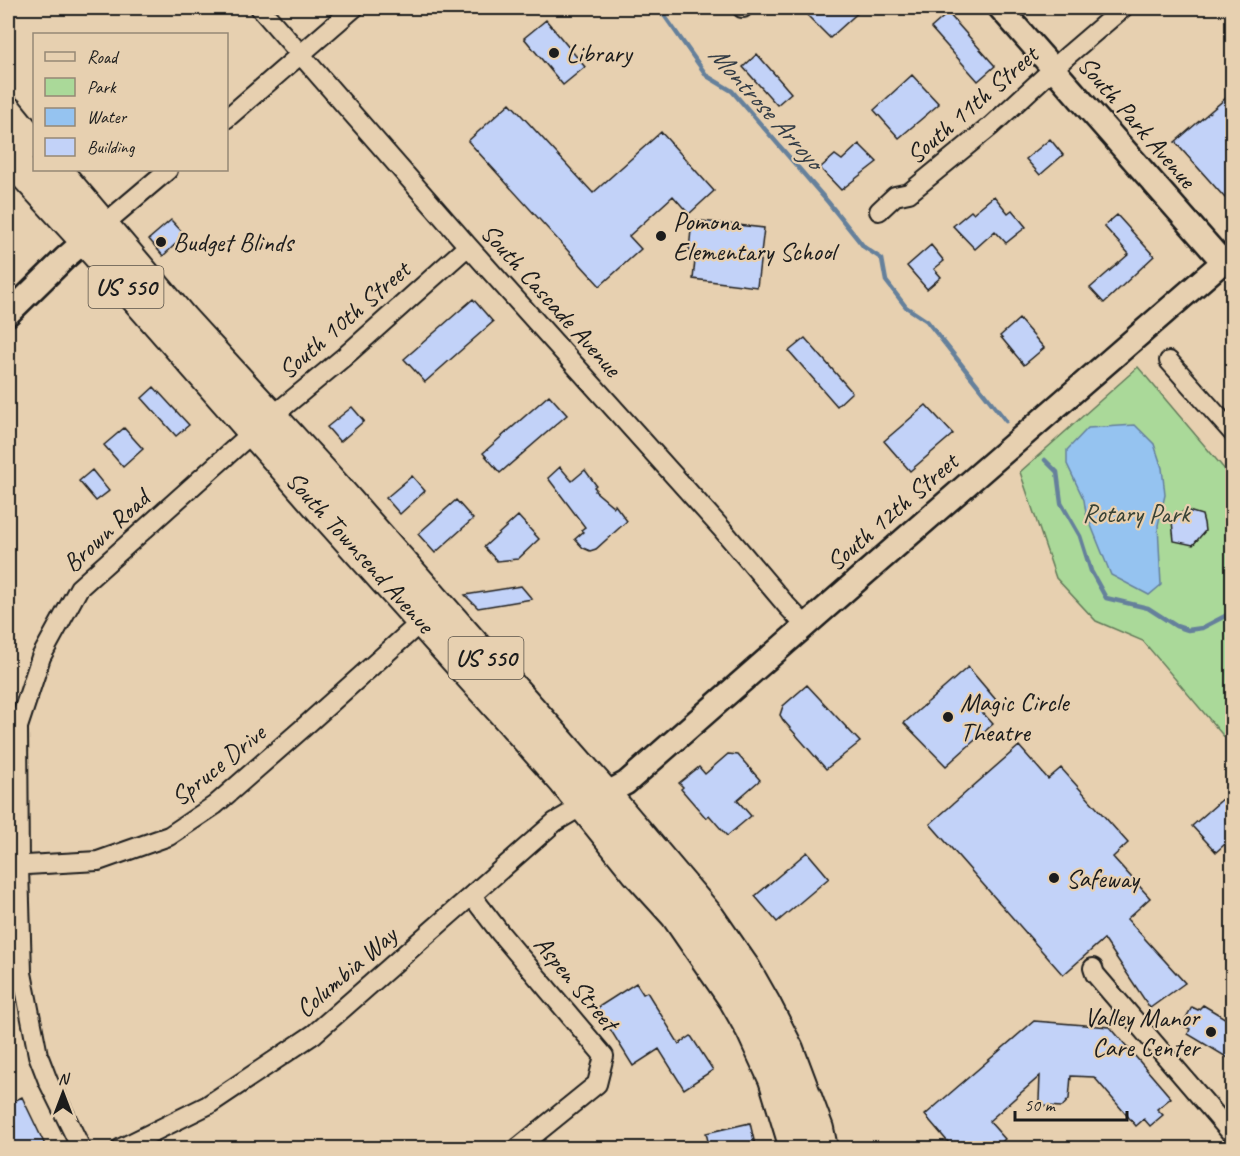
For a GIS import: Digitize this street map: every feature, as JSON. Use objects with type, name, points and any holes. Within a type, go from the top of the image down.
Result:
[{"type":"highway","points":[[8,112],[33,143]]},
{"type":"highway","name":"South Townsend Avenue","points":[[8,156],[94,233],[595,800],[637,872],[675,915],[734,999],[774,1079],[795,1149]]},
{"type":"highway","name":"South Townsend Avenue","points":[[57,171],[94,233]]},
{"type":"highway","name":"South Townsend Avenue","points":[[263,424],[422,621],[512,722],[595,800],[709,917],[745,969],[788,1049],[818,1130],[822,1149]]},
{"type":"street","name":"South Cascade Avenue","points":[[260,8],[468,246],[722,528],[806,626]]},
{"type":"street","points":[[228,116],[354,8]]},
{"type":"street","name":"South Park Avenue","points":[[1000,8],[1229,263]]},
{"type":"street","name":"South 11th Street","points":[[879,211],[895,196],[909,193],[973,141],[1123,8]]},
{"type":"street","points":[[8,314],[94,233],[167,171]]},
{"type":"street","name":"South 10th Street","points":[[263,424],[344,357],[468,246]]},
{"type":"street","name":"South 12th Street","points":[[595,800],[626,783],[1229,263]]},
{"type":"street","points":[[1169,361],[1233,432]]},
{"type":"street","name":"Brown Road","points":[[81,1149],[48,1081],[39,1055],[22,973],[13,866],[18,727],[41,657],[79,588],[263,424]]},
{"type":"street","name":"Spruce Drive","points":[[13,866],[98,861],[169,836],[215,805],[422,621]]},
{"type":"street","name":"Columbia Way","points":[[122,1149],[208,1105],[314,1034],[555,822],[595,800]]},
{"type":"street","name":"Aspen Street","points":[[472,896],[604,1056],[597,1084],[518,1149]]},
{"type":"street","points":[[1093,968],[1095,974],[1233,1134]]},
{"type":"green space","name":"Rotary Park","points":[[1138,367],[1232,478],[1232,746],[1143,641],[1096,621],[1056,578],[1020,472]]},
{"type":"water","points":[[1135,425],[1154,444],[1162,468],[1165,495],[1158,525],[1161,585],[1149,595],[1111,575],[1086,513],[1084,500],[1067,464],[1067,450],[1088,428]]},
{"type":"building","points":[[817,8],[863,8],[830,38],[808,16]]},
{"type":"building","points":[[948,13],[995,66],[978,81],[931,28]]},
{"type":"building","name":"Library","points":[[546,20],[585,67],[563,85],[524,38]]},
{"type":"building","points":[[757,54],[791,93],[777,105],[743,67]]},
{"type":"building","points":[[912,75],[939,104],[899,138],[874,110]]},
{"type":"building","points":[[1233,92],[1233,192],[1225,198],[1175,142]]},
{"type":"building","name":"Pomona Elementary School","points":[[510,103],[593,193],[661,132],[714,191],[689,214],[673,196],[629,236],[641,249],[600,286],[468,141]]},
{"type":"building","points":[[1050,139],[1063,155],[1040,175],[1026,159]]},
{"type":"building","points":[[859,144],[877,162],[841,190],[820,168],[835,155],[842,160]]},
{"type":"building","points":[[994,196],[1008,213],[1012,210],[1026,227],[1006,243],[995,231],[975,249],[953,226]]},
{"type":"building","points":[[1117,215],[1154,256],[1104,303],[1090,288],[1129,254],[1104,226]]},
{"type":"building","points":[[171,220],[185,235],[163,256],[149,239]]},
{"type":"building","points":[[692,220],[764,228],[757,287],[693,279],[696,251],[689,250]]},
{"type":"building","points":[[931,245],[944,261],[934,269],[941,277],[927,289],[907,266]]},
{"type":"building","points":[[473,299],[493,322],[425,382],[404,359]]},
{"type":"building","points":[[1019,319],[1044,348],[1024,365],[1000,336]]},
{"type":"building","points":[[805,338],[852,392],[837,406],[789,351]]},
{"type":"building","points":[[154,387],[189,425],[176,436],[142,398]]},
{"type":"building","points":[[549,395],[567,415],[500,473],[483,453]]},
{"type":"building","points":[[926,405],[953,434],[910,471],[884,441]]},
{"type":"building","points":[[352,407],[364,421],[340,442],[327,427]]},
{"type":"building","points":[[124,428],[143,449],[123,467],[104,445]]},
{"type":"building","points":[[560,467],[572,481],[585,470],[596,485],[595,491],[614,507],[615,505],[627,521],[596,549],[590,551],[583,548],[575,539],[585,527],[548,478]]},
{"type":"building","points":[[92,470],[109,491],[96,501],[79,481]]},
{"type":"building","points":[[412,476],[425,491],[400,514],[386,498]]},
{"type":"building","points":[[456,500],[473,519],[435,553],[418,534]]},
{"type":"building","points":[[1185,510],[1202,515],[1204,523],[1205,531],[1193,545],[1174,541],[1172,521]]},
{"type":"building","points":[[518,516],[539,539],[518,559],[497,561],[484,547]]},
{"type":"building","points":[[521,586],[532,599],[478,608],[465,595]]},
{"type":"building","name":"Magic Circle Theatre","points":[[968,667],[996,700],[982,712],[993,724],[946,766],[904,723]]},
{"type":"building","points":[[807,685],[860,742],[826,769],[780,715],[783,706]]},
{"type":"building","name":"Safeway","points":[[1019,746],[1048,779],[1061,768],[1128,843],[1113,857],[1150,898],[1127,919],[1185,983],[1150,1008],[1104,939],[1063,975],[930,824]]},
{"type":"building","points":[[728,754],[738,755],[760,780],[737,800],[751,816],[727,836],[709,815],[706,818],[681,789],[683,787],[679,783],[699,767],[705,774]]},
{"type":"building","points":[[1233,790],[1233,837],[1216,852],[1192,826]]},
{"type":"building","points":[[807,852],[829,878],[777,922],[755,896]]},
{"type":"building","points":[[636,983],[643,994],[647,992],[679,1044],[691,1036],[713,1070],[684,1089],[659,1049],[633,1066],[597,1008]]},
{"type":"building","name":"Valley Manor Care Center","points":[[1203,1005],[1233,1023],[1233,1061],[1188,1034],[1190,1029],[1182,1025],[1192,1007],[1198,1010]]},
{"type":"building","points":[[1034,1021],[1110,1027],[1171,1098],[1157,1109],[1163,1115],[1150,1126],[1144,1119],[1136,1126],[1094,1077],[1071,1076],[1069,1099],[1062,1107],[1045,1106],[1039,1100],[1040,1076],[989,1121],[1005,1139],[994,1149],[954,1149],[925,1115]]},
{"type":"building","points":[[22,1097],[45,1145],[39,1149],[14,1149],[8,1135],[8,1104]]},
{"type":"building","points":[[750,1123],[756,1149],[710,1149],[706,1133]]},
{"type":"waterway","name":"Montrose Arroyo","points":[[659,8],[707,76],[732,91],[864,247],[882,259],[886,281],[906,307],[927,321],[1006,421]]},
{"type":"waterway","name":"Montrose Arroyo","points":[[1045,460],[1057,472],[1061,503],[1080,536],[1091,571],[1106,598],[1148,608],[1176,626],[1188,630],[1202,628],[1227,615],[1232,616]]},
{"type":"place","name":"Library","points":[[554,53]]},
{"type":"place","name":"Pomona Elementary School","points":[[661,236]]},
{"type":"place","name":"Budget Blinds","points":[[161,242]]},
{"type":"place","name":"Magic Circle Theatre","points":[[948,717]]},
{"type":"place","name":"Safeway","points":[[1054,878]]},
{"type":"place","name":"Valley Manor Care Center","points":[[1211,1032]]}]
